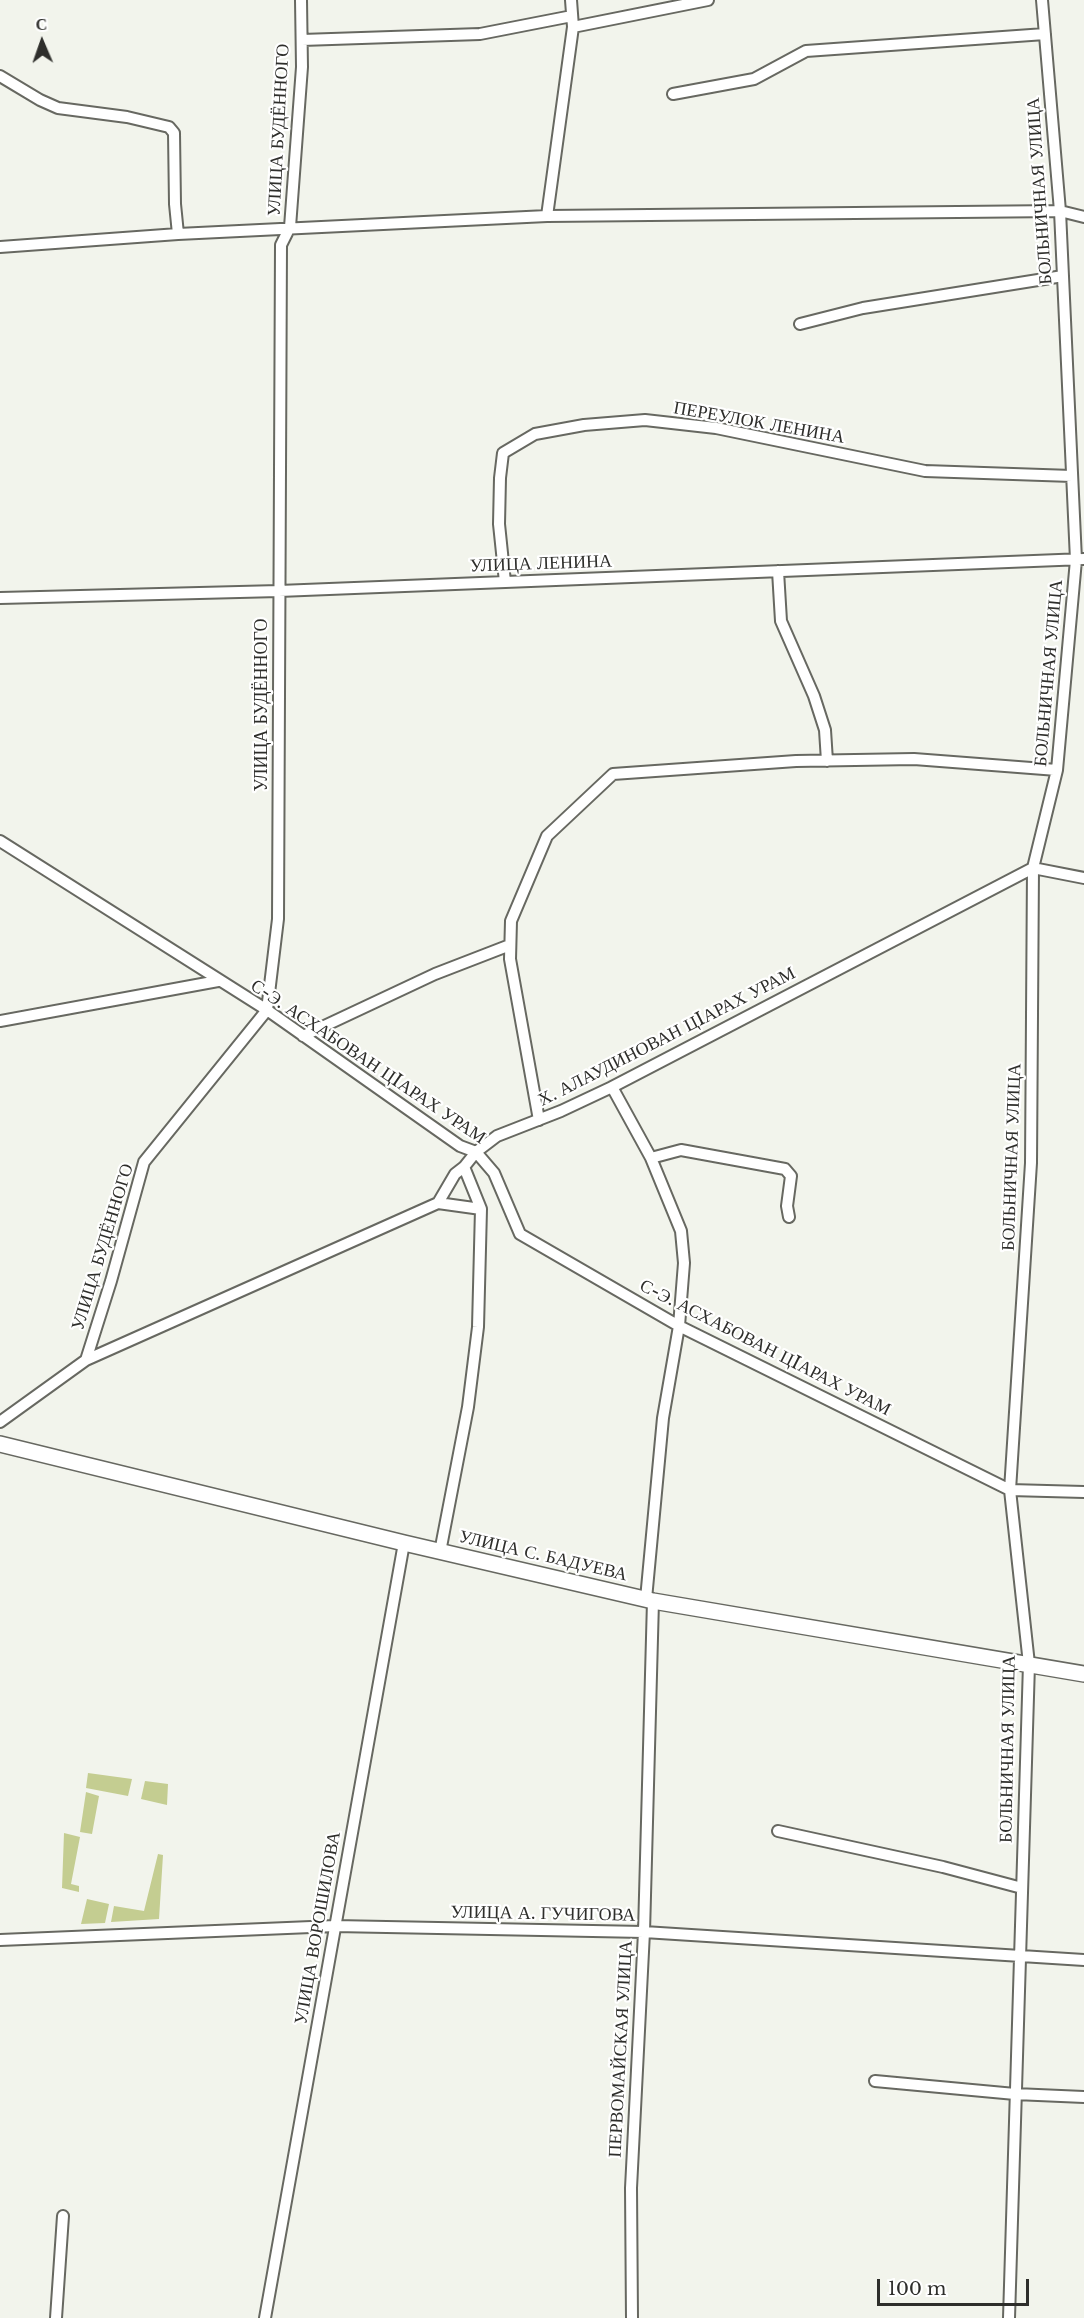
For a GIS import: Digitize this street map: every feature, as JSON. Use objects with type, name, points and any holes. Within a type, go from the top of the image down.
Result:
[{"type":"main road","name":"УЛИЦА С. БАДУЕВА","points":[[0,1444],[440,1552],[650,1600],[1084,1674]]},
{"type":"street","name":"УЛИЦА БУДЁННОГО","points":[[86,1360],[144,1162],[267,1010],[278,919],[281,245],[290,227],[302,67],[301,0]]},
{"type":"street","points":[[547,216],[572,21],[572,0]]},
{"type":"street","points":[[302,40],[480,34],[708,0]]},
{"type":"street","name":"БОЛЬНИЧНАЯ УЛИЦА","points":[[1009,2318],[1029,1664],[1010,1490],[1031,1162],[1033,868],[1057,770],[1080,560],[1072,476],[1060,211],[1042,0]]},
{"type":"street","points":[[673,94],[754,79],[806,51],[1045,34]]},
{"type":"street","points":[[0,76],[58,108],[127,117],[169,127],[174,133],[175,204],[178,234]]},
{"type":"street","points":[[0,247],[290,227],[547,216],[1060,211],[1084,217]]},
{"type":"street","points":[[800,324],[863,308],[1063,276]]},
{"type":"street","name":"ПЕРЕУЛОК ЛЕНИНА","points":[[505,582],[499,524],[503,453],[535,434],[584,425],[645,420],[716,428],[925,471],[1072,476]]},
{"type":"street","name":"УЛИЦА ЛЕНИНА","points":[[0,598],[279,591],[1080,560]]},
{"type":"street","points":[[778,571],[781,621],[814,696],[825,730],[827,761]]},
{"type":"street","points":[[539,1120],[510,958],[511,921],[548,836],[613,774],[827,761],[914,759],[1057,770]]},
{"type":"street","name":"С-Э. АСХАБОВАН ЦIАРАХ УРАМ","points":[[0,841],[267,1010],[460,1146],[476,1152],[494,1173],[520,1234],[679,1326],[1010,1490],[1084,1492]]},
{"type":"street","points":[[1033,868],[1084,878]]},
{"type":"street","name":"Х. АЛАУДИНОВАН ЦIАРАХ УРАМ","points":[[438,1203],[455,1174],[476,1152],[497,1136],[612,1087],[1033,868]]},
{"type":"street","points":[[303,1036],[435,974],[510,945]]},
{"type":"street","points":[[0,1021],[218,981]]},
{"type":"street","name":"ПЕРВОМАЙСКАЯ УЛИЦА","points":[[612,1087],[651,1158],[681,1232],[684,1263],[679,1326],[663,1418],[650,1600],[644,1932],[631,2188],[632,2318]]},
{"type":"street","points":[[651,1158],[681,1150],[784,1169],[791,1176],[787,1206],[789,1217]]},
{"type":"street","points":[[440,1552],[468,1407],[478,1327],[481,1209],[464,1167]]},
{"type":"street","points":[[0,1422],[86,1360],[438,1203],[481,1209]]},
{"type":"street","name":"УЛИЦА ВОРОШИЛОВА","points":[[265,2318],[404,1543]]},
{"type":"street","points":[[778,1831],[943,1867],[1022,1888]]},
{"type":"street","name":"УЛИЦА А. ГУЧИГОВА","points":[[0,1940],[335,1926],[644,1932],[1084,1960]]},
{"type":"street","points":[[875,2081],[1016,2094],[1084,2097]]},
{"type":"street","points":[[56,2318],[63,2216]]},
{"type":"green space","points":[[88,1773],[132,1779],[128,1796],[86,1788]]},
{"type":"green space","points":[[145,1781],[168,1784],[167,1805],[141,1799]]},
{"type":"green space","points":[[86,1792],[99,1796],[92,1834],[80,1832]]},
{"type":"green space","points":[[64,1833],[80,1837],[71,1884],[79,1886],[79,1892],[62,1888]]},
{"type":"green space","points":[[158,1854],[163,1855],[159,1919],[111,1922],[114,1906],[144,1911]]},
{"type":"green space","points":[[87,1899],[109,1904],[105,1923],[81,1924]]}]
